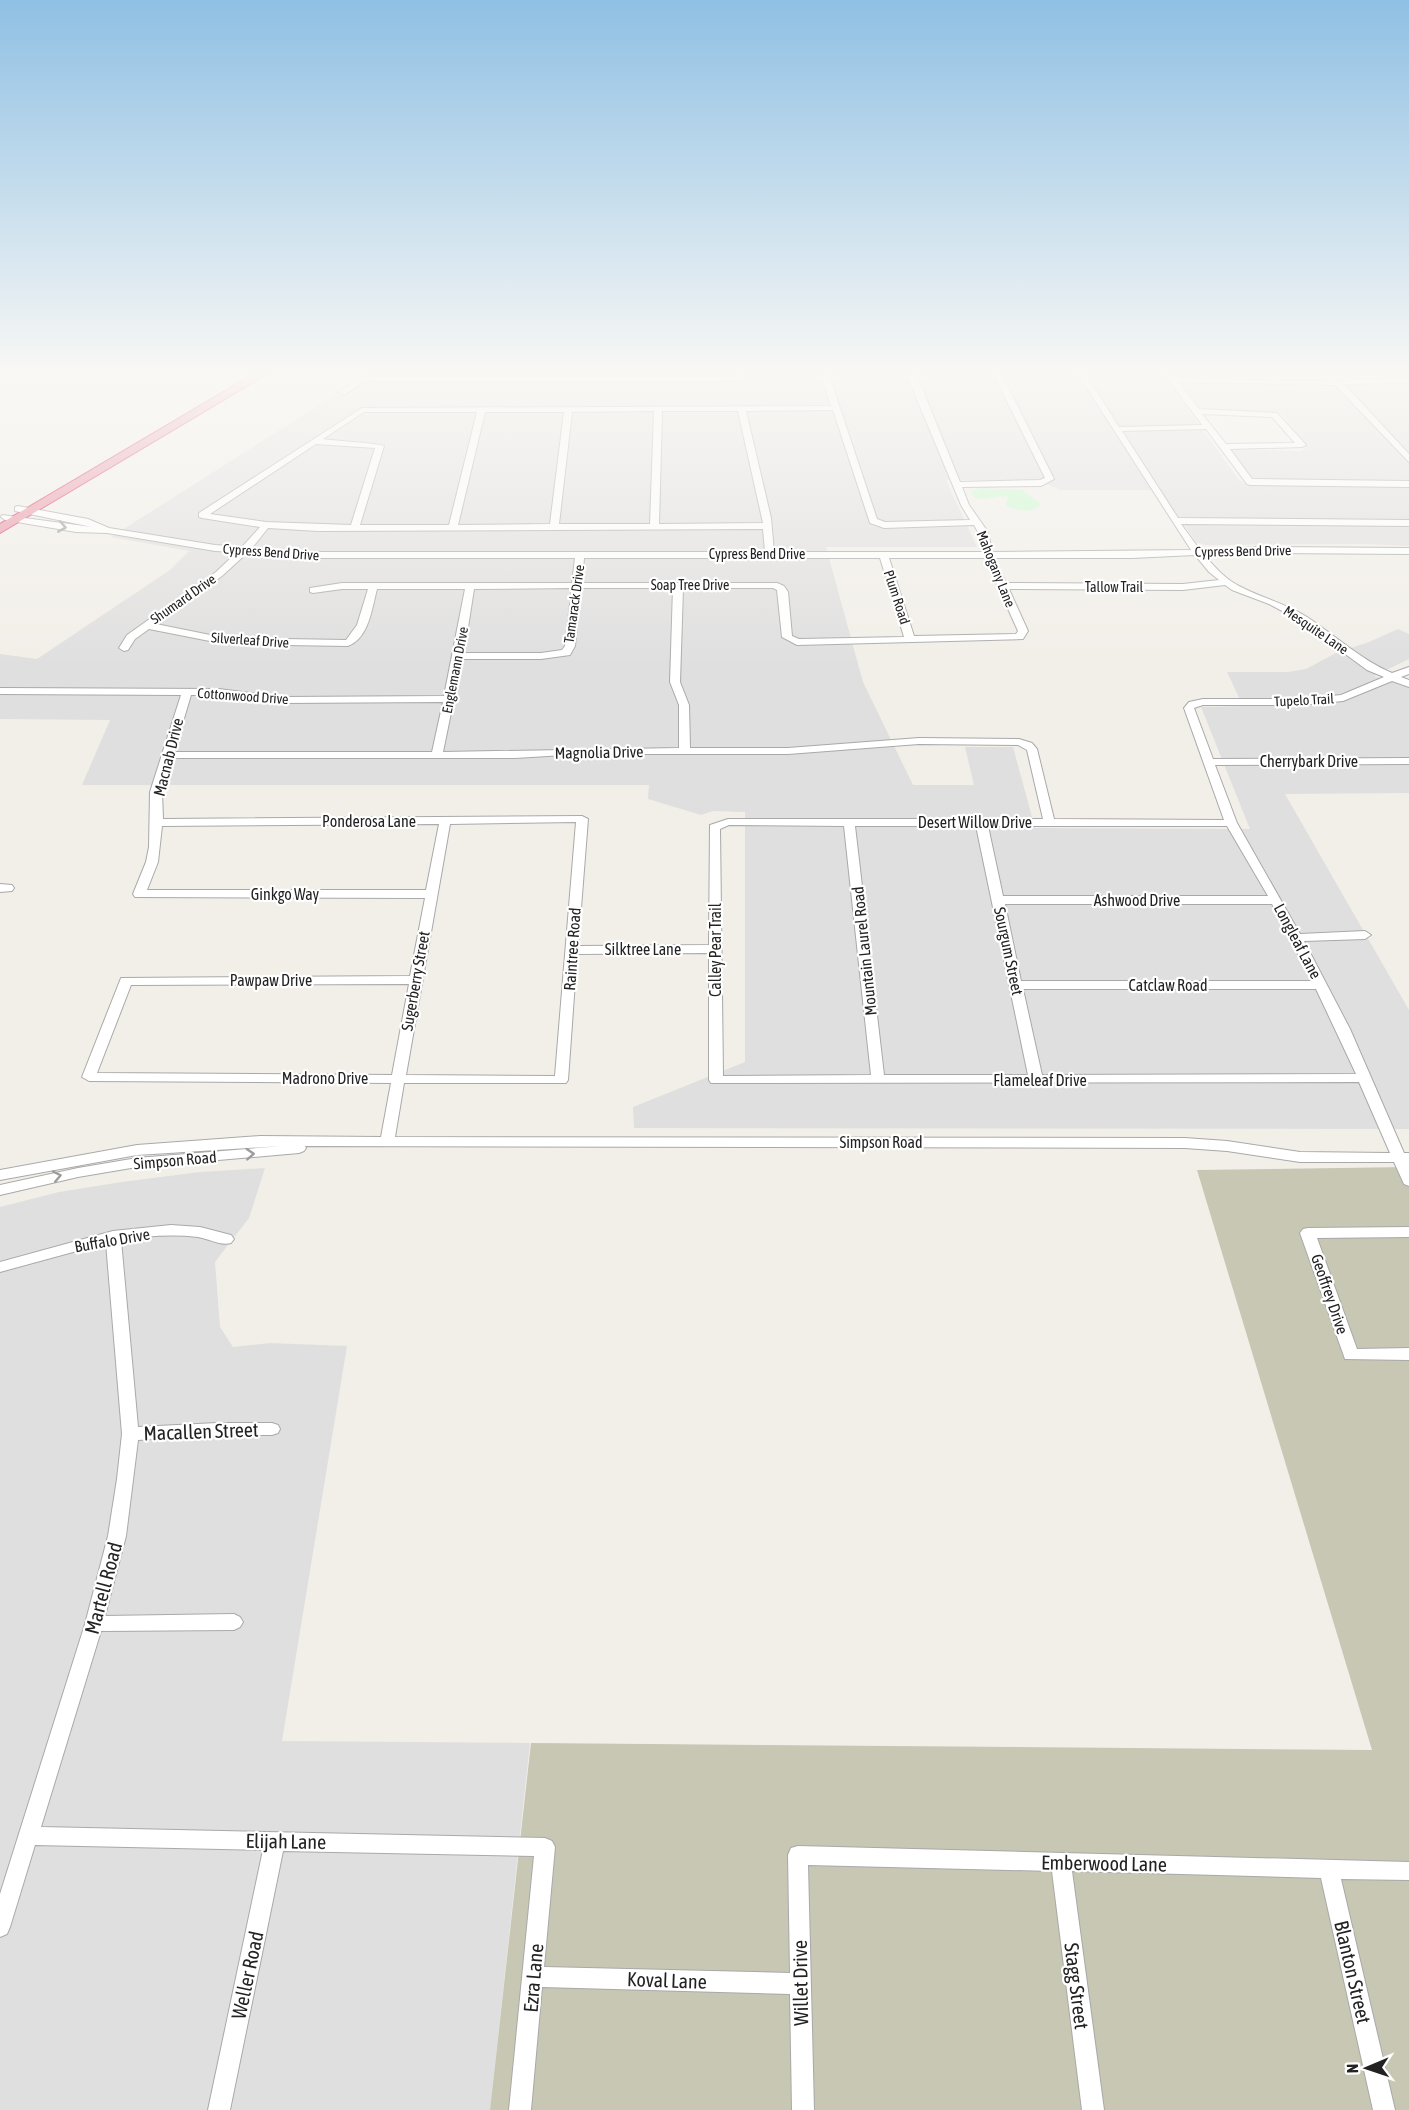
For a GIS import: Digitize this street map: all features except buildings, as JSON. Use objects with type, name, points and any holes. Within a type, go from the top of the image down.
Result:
[{"type":"highway","points":[[12,518],[92,469]]},
{"type":"highway","points":[[12,518],[96,469]]},
{"type":"street","points":[[272,469],[202,515],[266,525],[355,528],[768,526]]},
{"type":"street","points":[[355,528],[373,469]]},
{"type":"street","points":[[453,527],[467,469]]},
{"type":"street","points":[[554,527],[561,469]]},
{"type":"street","points":[[654,526],[656,469]]},
{"type":"street","points":[[755,469],[768,526],[770,554]]},
{"type":"street","points":[[856,469],[876,524],[977,522]]},
{"type":"street","name":"Mahogany Lane","points":[[951,469],[965,505],[982,532],[988,554],[1023,631],[1022,635]]},
{"type":"street","points":[[957,485],[1049,481],[1050,477],[1046,469]]},
{"type":"street","name":"Mesquite Lane","points":[[1143,469],[1198,552],[1212,570],[1226,582],[1288,609],[1371,668],[1409,684]]},
{"type":"street","points":[[1240,469],[1250,482],[1409,484]]},
{"type":"street","name":"Cypress Bend Drive","points":[[12,518],[75,529],[106,530],[244,551],[321,555],[1132,555],[1198,552],[1409,551]]},
{"type":"street","name":"Cypress Bend Drive","points":[[12,518],[87,522],[106,530]]},
{"type":"street","points":[[1176,521],[1409,523]]},
{"type":"street","name":"Shumard Drive","points":[[124,648],[130,637],[219,574],[244,551],[266,525]]},
{"type":"street","name":"Plum Road","points":[[883,554],[910,640]]},
{"type":"street","name":"Tamarack Drive","points":[[458,656],[541,656],[566,652],[570,646],[580,555]]},
{"type":"street","name":"Tallow Trail","points":[[1003,586],[1183,587],[1226,582]]},
{"type":"street","points":[[678,585],[675,682],[684,705],[685,751]]},
{"type":"street","name":"Soap Tree Drive","points":[[313,590],[332,586],[778,586],[783,592],[786,633],[792,640],[808,642],[910,640],[1022,635]]},
{"type":"street","name":"Silverleaf Drive","points":[[146,625],[225,641],[348,643],[355,639],[372,586]]},
{"type":"street","name":"Englemann Drive","points":[[437,755],[470,586]]},
{"type":"street","name":"Tupelo Trail","points":[[1193,704],[1323,701],[1360,692],[1409,670]]},
{"type":"street","name":"Cottonwood Drive","points":[[0,692],[228,692],[282,700],[449,699]]},
{"type":"street","name":"Macnab Drive","points":[[139,894],[152,862],[157,823],[156,792],[187,692]]},
{"type":"street","name":"Longleaf Lane","points":[[1193,704],[1189,708],[1230,823],[1276,900],[1321,985],[1404,1158],[1409,1181]]},
{"type":"street","name":"Magnolia Drive","points":[[169,755],[437,755],[800,750],[918,741],[1019,742],[1032,749],[1049,822]]},
{"type":"street","name":"Cherrybark Drive","points":[[1208,762],[1409,761]]},
{"type":"street","name":"Ponderosa Lane","points":[[157,823],[582,819]]},
{"type":"street","name":"Raintree Road","points":[[561,1080],[582,819]]},
{"type":"street","name":"Sugerberry Street","points":[[387,1142],[445,820]]},
{"type":"street","name":"Mountain Laurel Road","points":[[849,822],[878,1080]]},
{"type":"street","name":"Sourgum Street","points":[[981,822],[1036,1080]]},
{"type":"street","name":"Desert Willow Drive","points":[[719,823],[1230,823]]},
{"type":"street","name":"Calley Pear Trail","points":[[716,1080],[714,827],[719,823]]},
{"type":"street","name":"Ginkgo Way","points":[[139,894],[431,894]]},
{"type":"street","name":"Ashwood Drive","points":[[998,900],[1276,900]]},
{"type":"street","points":[[1296,938],[1365,935]]},
{"type":"street","name":"Silktree Lane","points":[[572,950],[715,949]]},
{"type":"street","name":"Pawpaw Drive","points":[[89,1077],[126,981],[415,980]]},
{"type":"street","name":"Catclaw Road","points":[[1016,985],[1321,985]]},
{"type":"street","name":"Madrono Drive","points":[[89,1077],[561,1080]]},
{"type":"street","name":"Flameleaf Drive","points":[[716,1080],[1365,1078]]},
{"type":"street","name":"Simpson Road","points":[[0,1175],[92,1156],[159,1148],[260,1141],[1185,1143],[1227,1146],[1300,1157],[1404,1158]]},
{"type":"street","name":"Simpson Road","points":[[0,1190],[97,1168],[169,1159],[257,1154],[352,1142]]},
{"type":"street","name":"Buffalo Drive","points":[[0,1267],[49,1252],[113,1238],[183,1229],[206,1232],[226,1239]]},
{"type":"street","name":"Geoffrey Drive","points":[[1409,1232],[1308,1233],[1351,1355],[1409,1354]]},
{"type":"street","name":"Martell Road","points":[[0,1927],[94,1624],[117,1536],[130,1434],[113,1238]]},
{"type":"street","name":"Macallen Street","points":[[130,1434],[273,1429]]},
{"type":"street","points":[[94,1624],[234,1622]]},
{"type":"street","name":"Elijah Lane","points":[[28,1836],[544,1847]]},
{"type":"street","name":"Weller Road","points":[[219,2110],[275,1840]]},
{"type":"street","name":"Ezra Lane","points":[[520,2110],[544,1847]]},
{"type":"street","name":"Emberwood Lane","points":[[798,1855],[1409,1871]]},
{"type":"street","name":"Willet Drive","points":[[798,1855],[803,2110]]},
{"type":"street","name":"Stagg Street","points":[[1061,1862],[1093,2110]]},
{"type":"street","name":"Blanton Street","points":[[1329,1869],[1384,2110]]},
{"type":"street","name":"Koval Lane","points":[[533,1977],[800,1984]]},
{"type":"shaded area","points":[[218,469],[1231,469],[1239,480],[1250,486],[1409,486],[1409,546],[1206,545],[1196,542],[1160,490],[1060,490],[1038,480],[946,480],[977,547],[826,547],[863,682],[913,785],[974,785],[965,747],[1013,747],[1035,828],[1250,829],[1201,707],[1243,706],[1227,672],[1288,672],[1306,669],[1336,653],[1398,629],[1409,634],[1409,659],[1374,676],[1409,688],[1409,793],[1285,794],[1409,1010],[1409,1129],[634,1128],[633,1107],[745,1062],[745,812],[713,811],[701,815],[648,799],[649,785],[82,785],[110,720],[0,719],[0,654],[37,659],[170,570],[189,551],[111,537]]},
{"type":"shaded area","points":[[1246,469],[1409,469],[1409,480],[1253,479]]},
{"type":"shaded area","points":[[1409,1167],[1409,2110],[490,2110],[531,1743],[1372,1750],[1197,1170]]},
{"type":"shaded area","points":[[265,1168],[249,1218],[215,1262],[220,1327],[233,1347],[270,1343],[347,1346],[282,1741],[530,1743],[490,2110],[0,2110],[0,1207],[59,1192],[122,1182],[200,1172]]},
{"type":"green space","points":[[980,488],[1022,490],[1041,504],[1029,510],[1015,509],[1006,505],[1008,497],[981,499],[972,496],[972,491]]}]
